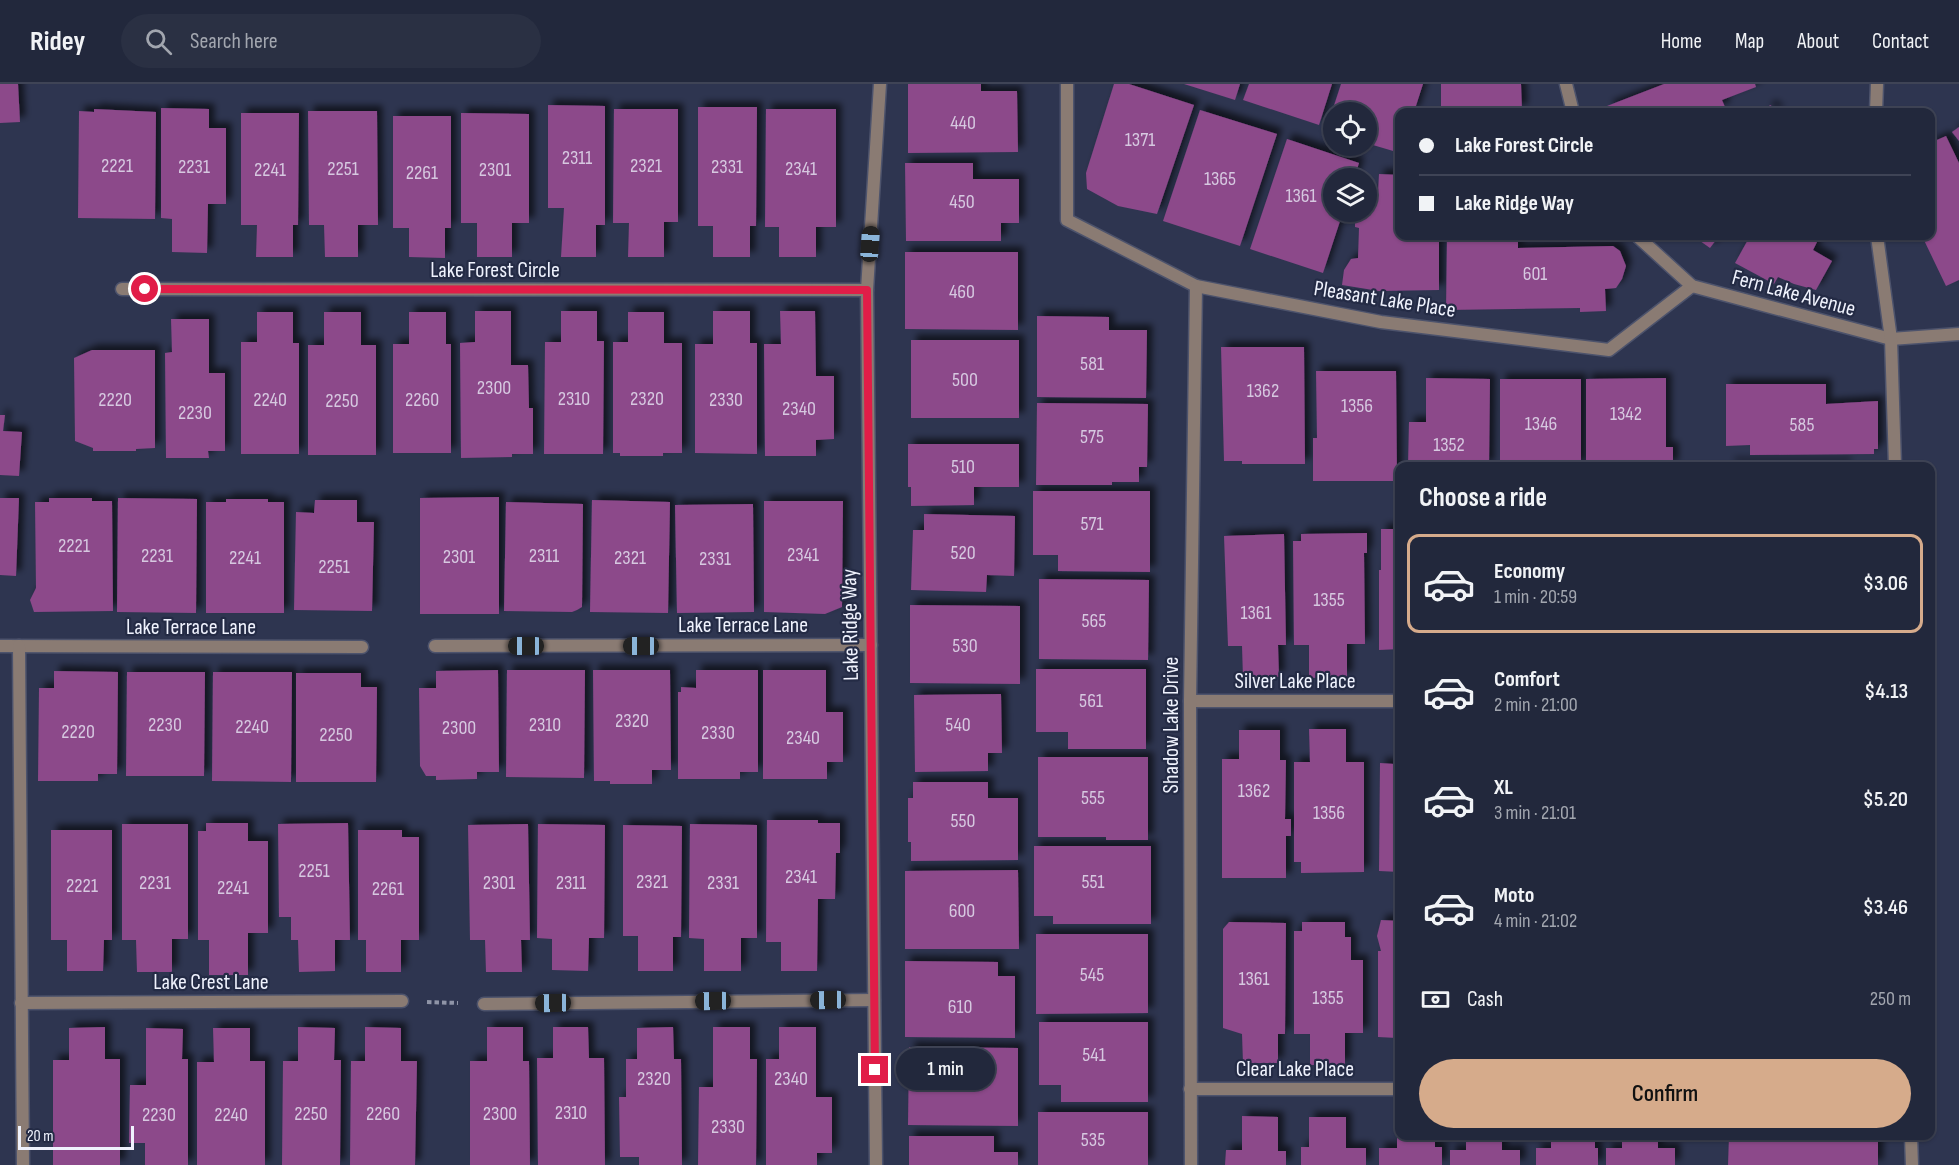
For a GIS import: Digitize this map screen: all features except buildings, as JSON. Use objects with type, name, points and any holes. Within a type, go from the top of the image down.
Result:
[{"type":"street","name":"Lake Ridge Way","points":[[876,1165],[867,290],[880,84]]},
{"type":"street","name":"Pleasant Lake Place","points":[[1067,84],[1067,220],[1196,286],[1381,322],[1609,350],[1692,286]]},
{"type":"street","points":[[1566,84],[1572,108]]},
{"type":"street","points":[[1876,108],[1877,84]]},
{"type":"street","name":"Fern Lake Avenue","points":[[1641,240],[1692,286],[1892,339],[1959,334]]},
{"type":"street","points":[[1878,240],[1892,339],[1895,462]]},
{"type":"street","name":"Shadow Lake Drive","points":[[1191,1165],[1190,701],[1196,286]]},
{"type":"street","name":"Lake Forest Circle","points":[[122,289],[867,290]]},
{"type":"street","name":"Lake Terrace Lane","points":[[435,646],[871,645]]},
{"type":"street","name":"Lake Terrace Lane","points":[[0,646],[362,647]]},
{"type":"street","points":[[19,646],[23,1165]]},
{"type":"street","name":"Silver Lake Place","points":[[1190,701],[1395,702]]},
{"type":"street","points":[[484,1004],[874,1000]]},
{"type":"street","name":"Lake Crest Lane","points":[[21,1003],[402,1001]]},
{"type":"street","name":"Clear Lake Place","points":[[1190,1089],[1395,1089]]},
{"type":"street","points":[[1911,1140],[1912,1165]]},
{"type":"path","points":[[402,1001],[484,1004]]},
{"type":"route","points":[[145,289],[867,290],[875,1070]]}]
